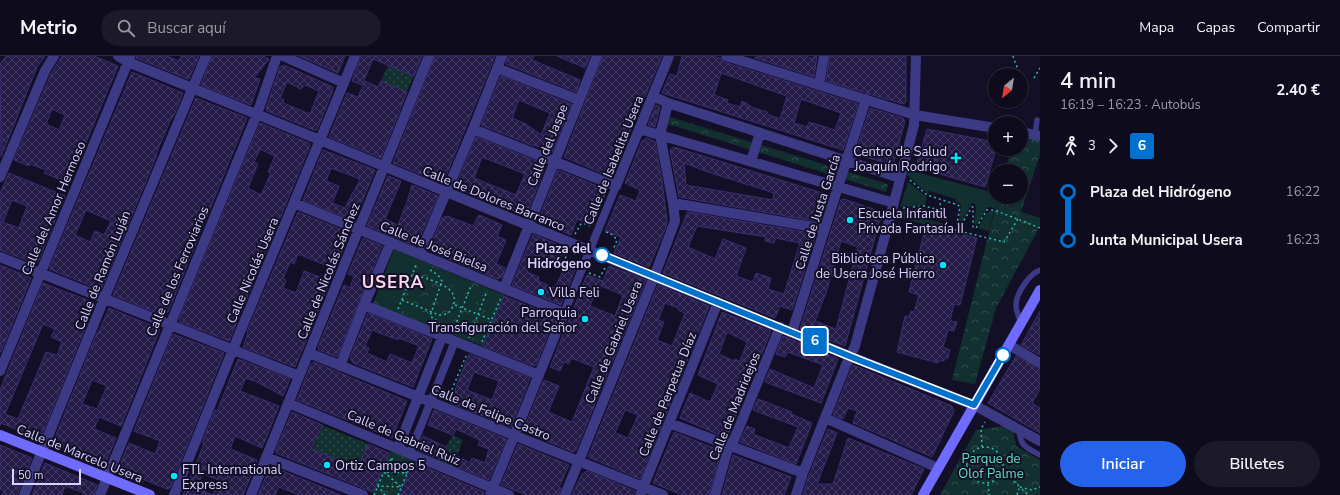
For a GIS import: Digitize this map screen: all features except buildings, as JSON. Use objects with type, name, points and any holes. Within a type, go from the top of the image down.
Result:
[{"type":"main road","points":[[923,495],[1022,324],[1040,290]]},
{"type":"main road","name":"Calle de Marcelo Usera","points":[[0,435],[150,495]]},
{"type":"street","points":[[0,177],[45,71],[54,56]]},
{"type":"street","name":"Calle de Dolores Barranco","points":[[118,56],[129,59],[192,88],[446,193],[974,405],[1040,442]]},
{"type":"street","name":"Calle de Ramón Luján","points":[[24,495],[206,56]]},
{"type":"street","name":"Calle de los Ferroviarios","points":[[100,495],[257,114],[277,56]]},
{"type":"street","points":[[283,56],[344,84]]},
{"type":"street","name":"Calle Nicolás Usera","points":[[174,495],[355,56]]},
{"type":"street","name":"Calle de Nicolás Sánchez","points":[[251,495],[429,56]]},
{"type":"street","points":[[420,257],[502,56]]},
{"type":"street","name":"Calle del Jaspe","points":[[503,290],[597,56]]},
{"type":"street","name":"Calle de Isabelita Usera","points":[[491,492],[669,56]]},
{"type":"street","points":[[726,56],[746,59],[819,85],[915,115],[988,127]]},
{"type":"street","points":[[819,85],[824,56]]},
{"type":"street","points":[[796,495],[803,473],[855,346],[897,206],[904,178],[915,115],[916,56]]},
{"type":"street","name":"Calle del Amor Hermoso","points":[[0,370],[129,59]]},
{"type":"street","points":[[497,68],[579,100]]},
{"type":"street","points":[[653,96],[668,103],[904,178]]},
{"type":"street","name":"Calle de Justa García","points":[[792,332],[866,99]]},
{"type":"street","name":"Calle de Gabriel Usera","points":[[565,495],[654,277],[675,221],[660,135],[668,103]]},
{"type":"street","points":[[473,129],[616,186]]},
{"type":"street","points":[[639,129],[751,161],[897,206]]},
{"type":"street","points":[[751,161],[760,133]]},
{"type":"street","points":[[1028,133],[1038,135]]},
{"type":"street","name":"Calle de José Bielsa","points":[[294,203],[392,242],[420,257],[564,313]]},
{"type":"street","points":[[673,203],[825,229]]},
{"type":"street","points":[[340,366],[364,305],[392,242]]},
{"type":"street","points":[[0,257],[299,376]]},
{"type":"street","name":"Calle de Perpetua Díaz","points":[[642,491],[718,302]]},
{"type":"street","points":[[364,305],[447,335],[539,375]]},
{"type":"street","name":"Calle de Madridejos","points":[[715,495],[729,445],[734,440],[780,327]]},
{"type":"street","points":[[394,452],[418,396],[447,335]]},
{"type":"street","points":[[407,458],[431,402],[447,335]]},
{"type":"street","points":[[1009,345],[1040,363]]},
{"type":"street","name":"Calle de Felipe Castro","points":[[308,353],[578,461],[642,491],[663,495]]},
{"type":"street","name":"Calle de Gabriel Ruiz","points":[[288,403],[407,458],[491,492],[509,495]]},
{"type":"street","points":[[825,418],[938,468]]},
{"type":"street","points":[[670,423],[803,473]]},
{"type":"street","points":[[266,457],[363,495]]},
{"type":"lane","points":[[1037,120],[1038,135]]},
{"type":"lane","points":[[1022,324],[1017,314],[1017,299],[1028,278],[1040,270]]},
{"type":"lane","points":[[1019,429],[1023,446],[1040,455]]},
{"type":"path","points":[[1013,56],[1017,68]]},
{"type":"path","points":[[1034,78],[1040,68]]},
{"type":"path","points":[[904,178],[927,196],[958,204],[960,207],[957,224],[959,224],[957,230]]},
{"type":"path","points":[[938,210],[941,200]]},
{"type":"path","points":[[897,206],[924,206],[938,210],[947,225],[946,228],[1004,242],[1018,219]]},
{"type":"path","points":[[959,224],[961,225],[973,207],[973,228],[976,228],[987,210],[990,209],[1040,228]]},
{"type":"path","points":[[574,237],[578,226],[583,223],[594,227]]},
{"type":"path","points":[[603,231],[613,235],[617,240],[612,253]]},
{"type":"path","points":[[569,248],[564,264],[578,268]]},
{"type":"path","points":[[397,313],[420,257]]},
{"type":"path","points":[[587,272],[600,277],[602,276],[607,263]]},
{"type":"path","points":[[429,269],[438,275],[442,281],[430,312],[430,316],[440,325],[447,335],[462,308],[473,281]]},
{"type":"path","points":[[402,300],[439,315],[444,315],[451,310],[454,304],[454,294],[447,287],[413,274]]},
{"type":"path","points":[[383,277],[408,287]]},
{"type":"path","points":[[468,341],[488,287]]},
{"type":"path","points":[[481,346],[503,290]]},
{"type":"path","points":[[454,304],[492,320]]},
{"type":"path","points":[[448,403],[467,352]]},
{"type":"path","points":[[982,447],[981,429],[986,418]]},
{"type":"path","points":[[982,447],[994,450],[1002,459],[1003,471],[997,479],[988,484],[982,484],[972,478],[967,468],[969,457],[972,452],[982,447]]},
{"type":"path","points":[[374,495],[389,459],[394,452]]},
{"type":"path","points":[[389,459],[407,458],[407,473],[398,495]]},
{"type":"path","points":[[389,459],[407,473]]},
{"type":"path","points":[[1003,471],[1028,495]]},
{"type":"path","points":[[384,472],[407,473]]},
{"type":"path","points":[[384,472],[401,487]]},
{"type":"path","points":[[988,484],[989,495]]},
{"type":"path","points":[[378,486],[401,487]]},
{"type":"path","points":[[378,486],[386,495]]},
{"type":"path","points":[[1020,487],[1032,490],[1040,487]]},
{"type":"path","points":[[1018,495],[1017,493],[1020,487]]},
{"type":"green space","points":[[388,65],[414,75],[407,92],[381,81]]},
{"type":"green space","points":[[670,117],[888,184],[886,192],[668,124]]},
{"type":"green space","points":[[1028,133],[1040,136],[1040,154],[1028,191],[1028,164],[1007,164],[1009,156],[1028,156]]},
{"type":"green space","points":[[908,170],[988,191],[988,204],[996,204],[995,208],[988,207],[977,225],[974,224],[976,208],[975,204],[972,203],[962,222],[959,221],[961,206],[956,202],[956,199],[929,191],[928,194],[907,175]]},
{"type":"green space","points":[[908,182],[927,197],[925,205],[900,207]]},
{"type":"green space","points":[[996,204],[1024,204],[1021,212],[1040,218],[1040,226],[996,308],[975,384],[952,380]]},
{"type":"green space","points":[[924,208],[922,218],[945,224],[944,230],[898,217],[900,211]]},
{"type":"green space","points":[[994,210],[989,231],[978,228],[986,214]]},
{"type":"green space","points":[[394,249],[504,295],[483,346],[373,304]]},
{"type":"green space","points":[[396,253],[416,261],[413,268],[405,266],[402,267],[396,279],[387,275]]},
{"type":"green space","points":[[420,263],[469,283],[460,304],[456,303],[459,291],[450,283],[440,278],[417,270]]},
{"type":"green space","points":[[385,280],[394,284],[390,296],[391,300],[399,303],[396,310],[376,302]]},
{"type":"green space","points":[[476,288],[485,291],[484,295],[479,294],[473,308],[468,306]]},
{"type":"green space","points":[[444,289],[451,293],[453,300],[451,306],[444,310],[436,309]]},
{"type":"green space","points":[[488,293],[498,297],[490,315],[485,313],[491,300],[487,296]]},
{"type":"green space","points":[[403,303],[437,317],[448,317],[454,308],[458,309],[449,330],[400,310]]},
{"type":"green space","points":[[466,314],[471,316],[465,329],[470,333],[468,336],[458,333]]},
{"type":"green space","points":[[482,321],[487,323],[480,341],[470,337],[472,334],[477,334]]},
{"type":"green space","points":[[322,425],[368,444],[358,468],[312,450]]},
{"type":"green space","name":"Parque de Olof Palme","points":[[1003,426],[1013,431],[1016,446],[1040,460],[1040,495],[940,495],[976,430]]},
{"type":"green space","points":[[453,435],[463,440],[452,467],[437,461]]},
{"type":"green space","points":[[393,450],[413,458],[399,495],[373,495],[389,453]]},
{"type":"bus line","name":"6","points":[[602,255],[859,360],[974,405],[1003,355]]},
{"type":"place","name":"Centro de Salud Joaquín Rodrigo","points":[[956,158]]},
{"type":"place","name":"Escuela Infantil Privada Fantasía II","points":[[850,220]]},
{"type":"place","name":"Plaza del Hidrógeno","points":[[602,255]]},
{"type":"place","name":"Biblioteca Pública de Usera José Hierro","points":[[943,265]]},
{"type":"place","name":"Villa Feli","points":[[541,292]]},
{"type":"place","name":"Parroquia Transfiguración del Señor","points":[[585,319]]},
{"type":"place","name":"Ortiz Campos 5","points":[[327,465]]},
{"type":"place","name":"FTL International Express","points":[[174,476]]},
{"type":"district","name":"USERA","points":[[393,282]]}]
